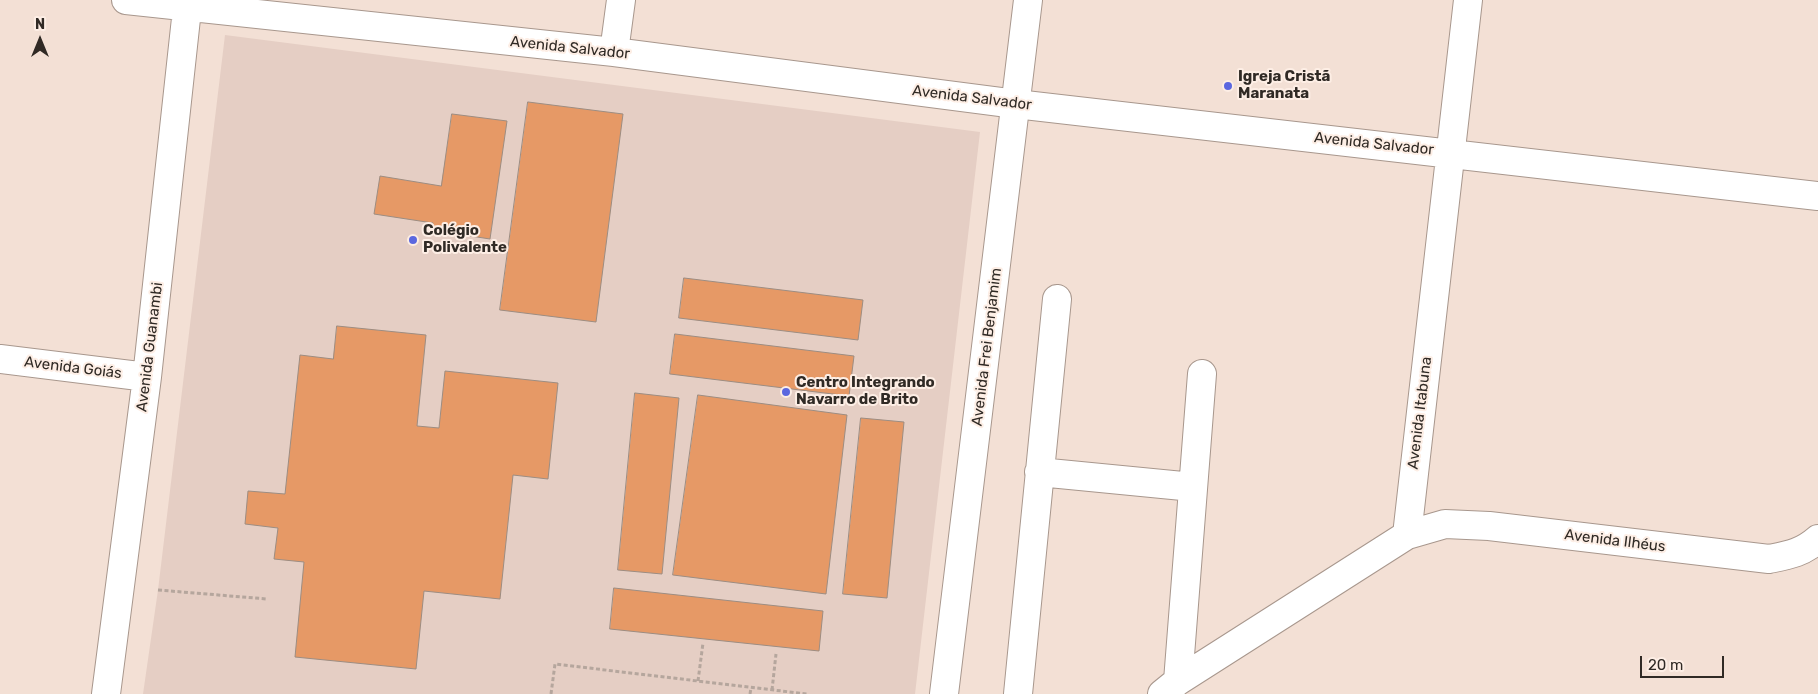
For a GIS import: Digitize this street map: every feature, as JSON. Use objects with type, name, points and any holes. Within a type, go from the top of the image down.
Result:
[{"type":"street","name":"Avenida Salvador","points":[[126,0],[188,3],[614,52],[1016,104],[1818,196]]},
{"type":"street","points":[[614,52],[621,0]]},
{"type":"street","name":"Avenida Frei Benjamim","points":[[944,694],[1028,0]]},
{"type":"street","name":"Avenida Itabuna","points":[[1407,535],[1468,0]]},
{"type":"street","name":"Avenida Guanambi","points":[[106,694],[147,377],[188,3]]},
{"type":"street","points":[[1018,694],[1057,299]]},
{"type":"street","name":"Avenida Goiás","points":[[0,359],[147,377]]},
{"type":"street","points":[[1170,688],[1193,487],[1202,374]]},
{"type":"street","points":[[1039,472],[1193,487]]},
{"type":"street","name":"Avenida Ilhéus","points":[[1407,535],[1445,524],[1490,526],[1769,559],[1792,555],[1807,549],[1818,539]]},
{"type":"street","points":[[1170,688],[1407,535]]},
{"type":"path","points":[[158,590],[267,599]]},
{"type":"path","points":[[698,681],[703,643]]},
{"type":"path","points":[[772,690],[776,654]]},
{"type":"path","points":[[551,694],[555,664],[807,694]]},
{"type":"path","points":[[750,694],[751,688]]},
{"type":"shaded area","points":[[225,35],[980,132],[915,694],[143,694],[158,590]]},
{"type":"building","points":[[528,102],[623,114],[596,322],[500,310]]},
{"type":"building","points":[[452,114],[507,121],[490,239],[432,230],[433,223],[374,214],[380,176],[441,186]]},
{"type":"building","points":[[684,278],[863,300],[858,340],[679,318]]},
{"type":"building","points":[[337,326],[426,335],[417,426],[439,428],[445,371],[558,383],[548,479],[513,475],[500,599],[424,591],[416,669],[295,657],[304,562],[274,559],[278,528],[245,524],[248,491],[285,494],[300,355],[333,359]]},
{"type":"building","points":[[675,334],[854,356],[849,396],[670,374]]},
{"type":"building","points":[[635,393],[679,398],[662,574],[618,570]]},
{"type":"building","points":[[698,395],[847,415],[826,594],[673,575]]},
{"type":"building","points":[[861,418],[904,422],[887,598],[843,594]]},
{"type":"building","points":[[614,588],[823,611],[819,651],[610,629]]},
{"type":"place","name":"Igreja Cristã Maranata","points":[[1228,86]]},
{"type":"place","name":"Colégio Polivalente","points":[[413,240]]},
{"type":"place","name":"Centro Integrando Navarro de Brito","points":[[786,392]]}]
